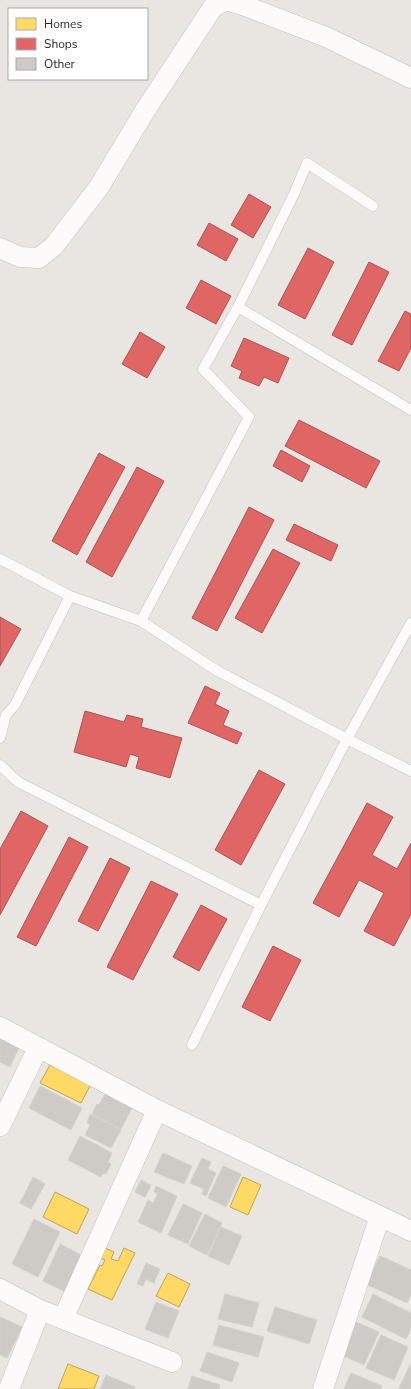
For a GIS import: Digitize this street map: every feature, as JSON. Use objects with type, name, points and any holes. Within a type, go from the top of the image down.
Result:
[{"type":"street","points":[[0,248],[20,257],[39,258],[54,246],[99,187],[146,109],[213,7],[225,0],[240,4],[326,37],[411,78]]},
{"type":"street","points":[[0,1027],[156,1110],[411,1231]]},
{"type":"street","points":[[0,1126],[38,1048]]},
{"type":"street","points":[[63,1319],[156,1110]]},
{"type":"street","points":[[323,1389],[380,1216]]},
{"type":"street","points":[[0,1289],[40,1310],[172,1362]]},
{"type":"street","points":[[9,1389],[40,1310]]},
{"type":"lane","points":[[141,621],[249,417],[203,368],[238,307],[294,194],[307,163],[373,206]]},
{"type":"lane","points":[[238,307],[411,410]]},
{"type":"lane","points":[[0,559],[70,596],[141,621],[216,670],[411,771]]},
{"type":"lane","points":[[0,738],[3,713],[15,705],[70,596]]},
{"type":"lane","points":[[192,1045],[261,905],[347,739],[411,623]]},
{"type":"lane","points":[[0,765],[18,782],[261,905]]},
{"type":"building: Homes","points":[[50,1065],[91,1084],[81,1103],[40,1083]]},
{"type":"building: Homes","points":[[243,1177],[261,1185],[248,1215],[230,1207]]},
{"type":"building: Homes","points":[[55,1192],[89,1209],[77,1234],[43,1217]]},
{"type":"building: Homes","points":[[103,1247],[114,1252],[111,1259],[118,1261],[124,1248],[135,1253],[112,1300],[88,1289],[100,1265],[102,1266],[105,1260],[98,1257]]},
{"type":"building: Homes","points":[[168,1273],[190,1284],[179,1307],[156,1296]]},
{"type":"building: Homes","points":[[68,1364],[99,1376],[94,1389],[58,1389]]},
{"type":"building: Shops","points":[[249,194],[271,207],[253,238],[231,225]]},
{"type":"building: Shops","points":[[209,223],[238,239],[226,261],[197,245]]},
{"type":"building: Shops","points":[[308,248],[334,262],[305,319],[278,305]]},
{"type":"building: Shops","points":[[369,262],[389,272],[352,345],[332,335]]},
{"type":"building: Shops","points":[[201,280],[231,296],[216,324],[186,308]]},
{"type":"building: Shops","points":[[405,311],[411,314],[411,348],[399,371],[378,361]]},
{"type":"building: Shops","points":[[140,332],[165,347],[147,378],[122,364]]},
{"type":"building: Shops","points":[[244,338],[289,358],[278,383],[264,377],[259,386],[239,378],[242,371],[231,366]]},
{"type":"building: Shops","points":[[299,420],[380,461],[366,488],[285,446]]},
{"type":"building: Shops","points":[[281,450],[310,466],[302,482],[273,466]]},
{"type":"building: Shops","points":[[99,453],[125,467],[77,555],[52,541]]},
{"type":"building: Shops","points":[[137,467],[164,481],[112,577],[86,562]]},
{"type":"building: Shops","points":[[249,507],[274,520],[217,631],[192,618]]},
{"type":"building: Shops","points":[[294,524],[338,545],[331,561],[286,540]]},
{"type":"building: Shops","points":[[273,549],[300,563],[262,633],[235,618]]},
{"type":"building: Shops","points":[[0,617],[21,629],[0,666]]},
{"type":"building: Shops","points":[[205,686],[220,693],[215,704],[229,711],[223,725],[242,733],[237,744],[188,723]]},
{"type":"building: Shops","points":[[85,711],[124,722],[127,715],[143,719],[141,727],[182,738],[170,778],[136,768],[139,757],[130,754],[126,767],[74,752]]},
{"type":"building: Shops","points":[[259,770],[285,784],[241,865],[215,850]]},
{"type":"building: Shops","points":[[367,803],[393,817],[372,855],[397,869],[411,843],[411,914],[394,946],[364,931],[384,893],[359,880],[339,917],[313,903]]},
{"type":"building: Shops","points":[[21,811],[48,826],[0,915],[0,849]]},
{"type":"building: Shops","points":[[69,837],[88,847],[36,946],[17,937]]},
{"type":"building: Shops","points":[[110,858],[130,868],[98,931],[78,921]]},
{"type":"building: Shops","points":[[151,881],[178,894],[133,980],[107,967]]},
{"type":"building: Shops","points":[[201,905],[227,919],[199,971],[173,957]]},
{"type":"building: Shops","points":[[273,946],[301,960],[270,1021],[242,1007]]},
{"type":"building: Other","points":[[0,1038],[19,1047],[10,1067],[0,1062]]},
{"type":"building: Other","points":[[40,1086],[82,1108],[71,1130],[29,1108]]},
{"type":"building: Other","points":[[105,1094],[132,1108],[121,1129],[92,1114],[97,1104],[99,1105]]},
{"type":"building: Other","points":[[90,1114],[121,1130],[111,1148],[85,1135],[90,1125],[87,1123]]},
{"type":"building: Other","points":[[80,1136],[112,1153],[108,1162],[111,1164],[106,1174],[103,1173],[101,1177],[68,1160]]},
{"type":"building: Other","points":[[163,1153],[192,1166],[184,1184],[154,1172]]},
{"type":"building: Other","points":[[202,1158],[211,1162],[208,1169],[216,1173],[206,1196],[202,1194],[204,1189],[190,1183]]},
{"type":"building: Other","points":[[223,1166],[241,1174],[226,1207],[208,1198]]},
{"type":"building: Other","points":[[33,1177],[45,1184],[31,1209],[20,1203]]},
{"type":"building: Other","points":[[141,1180],[151,1185],[145,1197],[135,1192]]},
{"type":"building: Other","points":[[156,1186],[177,1196],[161,1233],[138,1222],[148,1200],[153,1203],[158,1194],[154,1192]]},
{"type":"building: Other","points":[[183,1204],[202,1213],[188,1244],[168,1235]]},
{"type":"building: Other","points":[[205,1214],[222,1223],[207,1255],[189,1246]]},
{"type":"building: Other","points":[[34,1219],[60,1232],[38,1277],[12,1264]]},
{"type":"building: Other","points":[[221,1227],[242,1236],[229,1265],[208,1256]]},
{"type":"building: Other","points":[[60,1244],[85,1257],[68,1293],[43,1281]]},
{"type":"building: Other","points":[[380,1256],[411,1270],[411,1295],[407,1303],[366,1284]]},
{"type":"building: Other","points":[[146,1263],[160,1269],[154,1283],[146,1279],[143,1286],[137,1284]]},
{"type":"building: Other","points":[[225,1294],[259,1303],[252,1327],[218,1319]]},
{"type":"building: Other","points":[[373,1294],[411,1313],[411,1328],[406,1339],[362,1317]]},
{"type":"building: Other","points":[[156,1302],[179,1311],[168,1338],[145,1329]]},
{"type":"building: Other","points":[[275,1307],[317,1320],[309,1344],[267,1331]]},
{"type":"building: Other","points":[[0,1317],[22,1327],[7,1358],[0,1355]]},
{"type":"building: Other","points":[[356,1322],[379,1332],[364,1365],[341,1355]]},
{"type":"building: Other","points":[[219,1325],[264,1337],[258,1357],[213,1345]]},
{"type":"building: Other","points":[[381,1335],[408,1347],[394,1380],[366,1368]]},
{"type":"building: Other","points":[[207,1352],[239,1363],[232,1382],[200,1371]]},
{"type":"building: Other","points":[[411,1363],[411,1389],[399,1388]]},
{"type":"building: Other","points":[[351,1373],[382,1386],[381,1389],[344,1389]]},
{"type":"building: Other","points":[[106,1375],[135,1387],[134,1389],[100,1389]]},
{"type":"building: Other","points":[[192,1376],[220,1385],[219,1389],[188,1389]]}]
